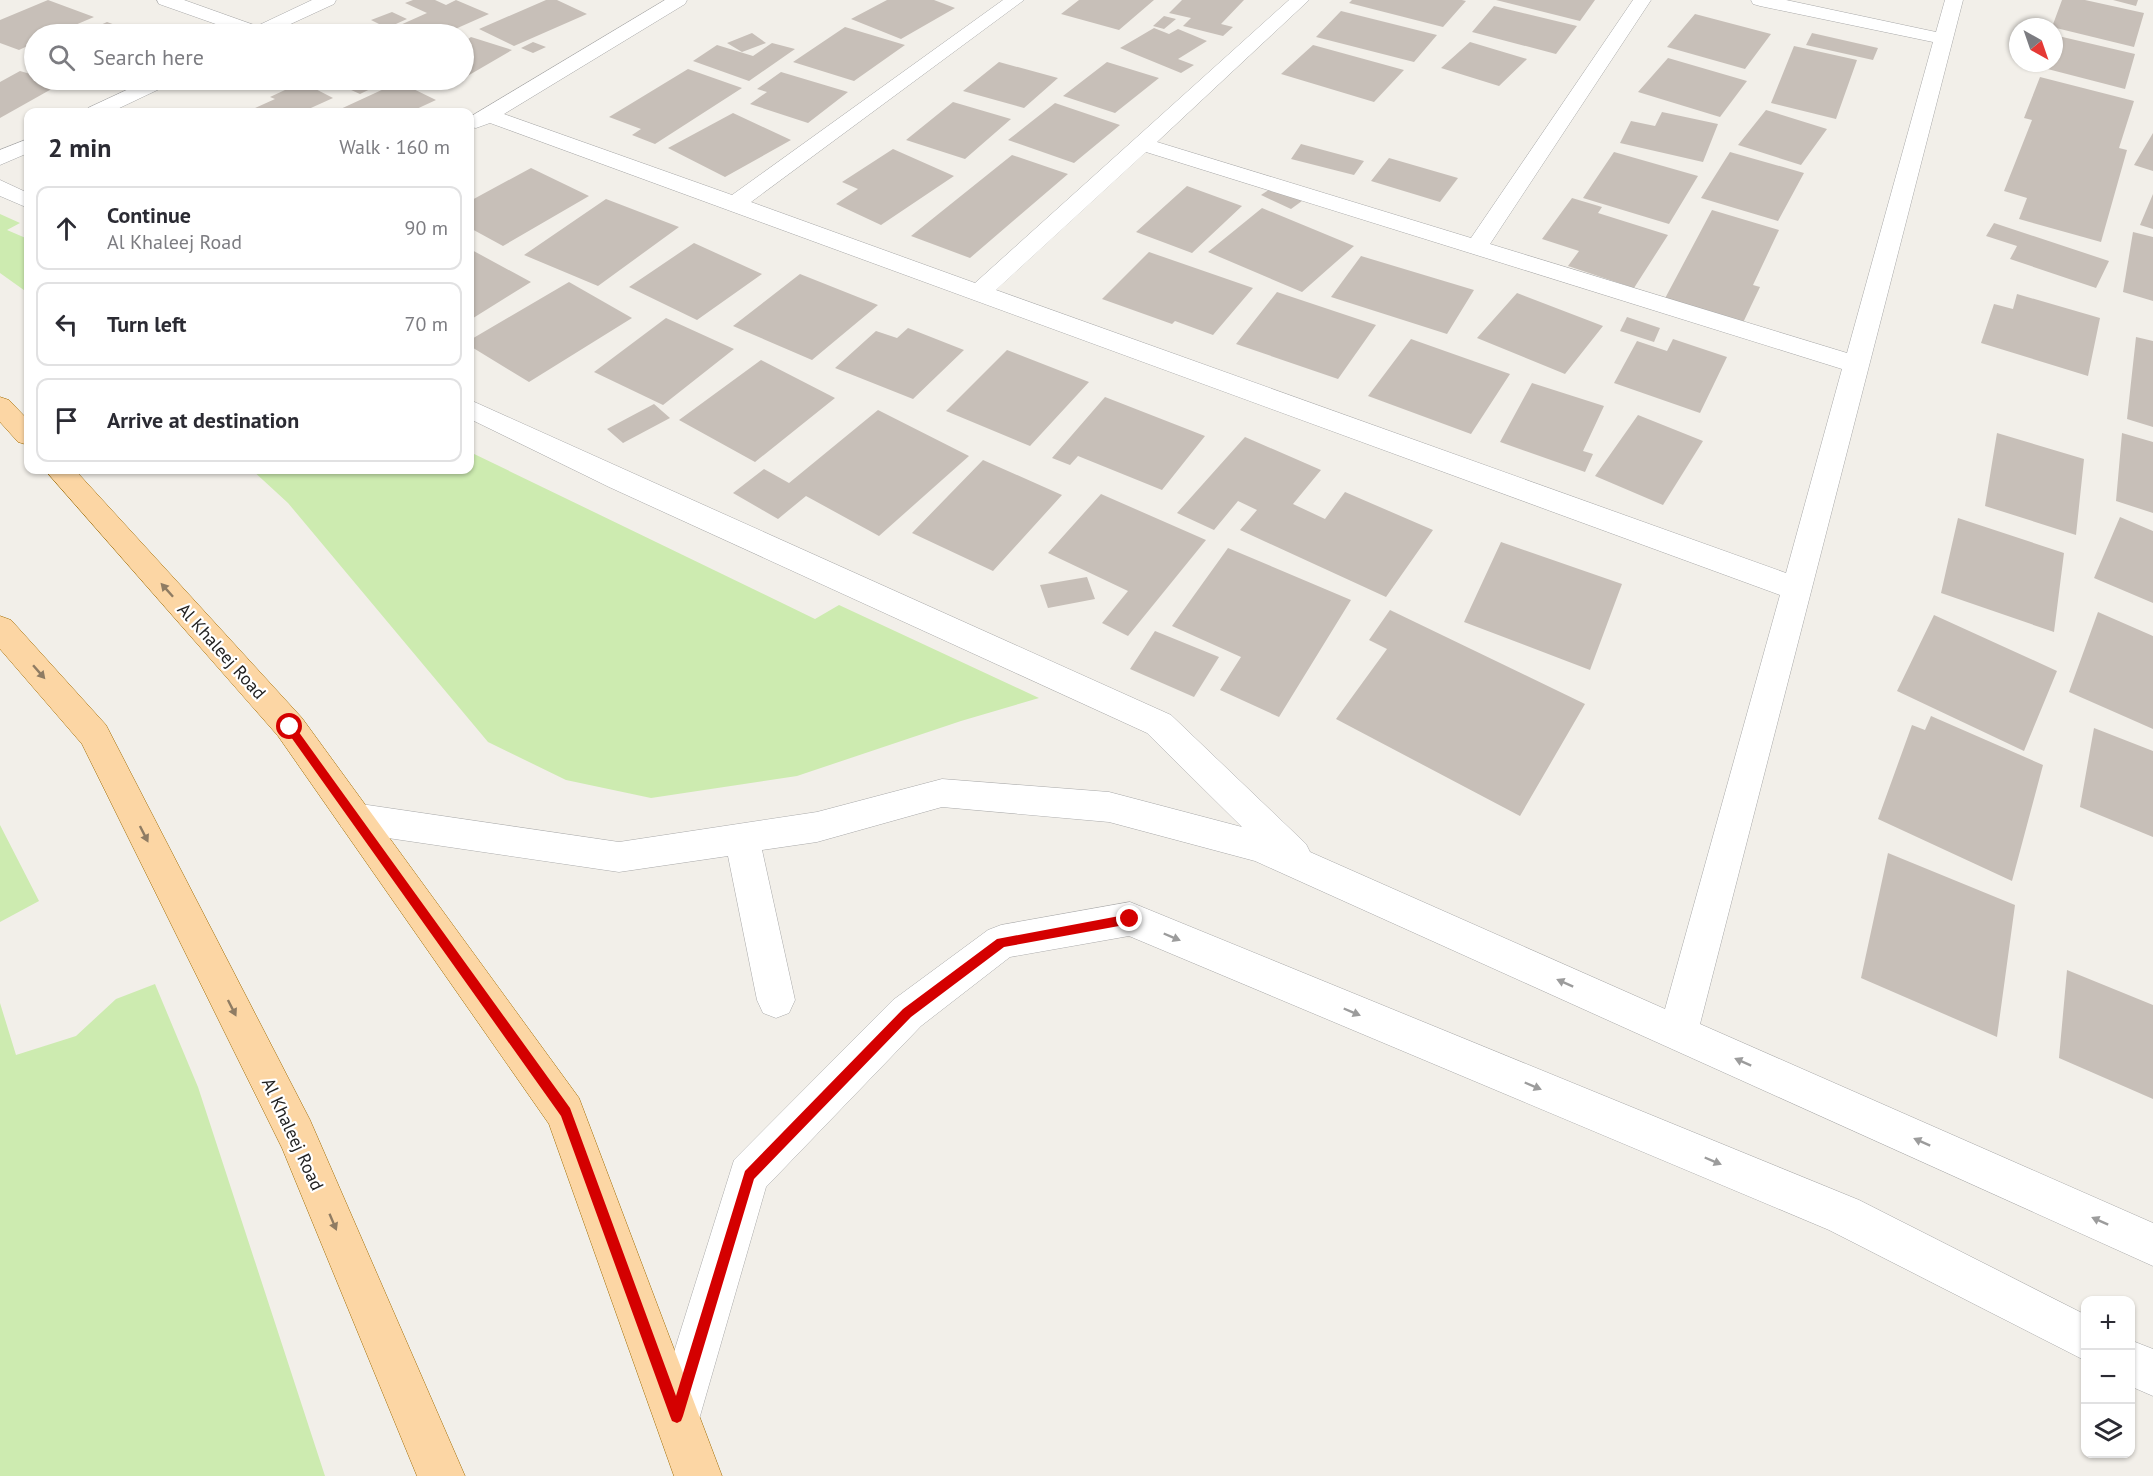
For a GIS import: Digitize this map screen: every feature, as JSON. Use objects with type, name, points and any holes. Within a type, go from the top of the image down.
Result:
[{"type":"main road","points":[[0,406],[24,432]]},
{"type":"main road","name":"Al Khaleej Road","points":[[63,474],[290,727],[565,1112],[698,1476]]},
{"type":"main road","name":"Al Khaleej Road","points":[[0,628],[94,735],[296,1134],[441,1476]]},
{"type":"street","points":[[166,0],[230,24]]},
{"type":"street","points":[[278,24],[327,0]]},
{"type":"street","points":[[479,120],[678,0]]},
{"type":"street","points":[[734,204],[1015,0]]},
{"type":"street","points":[[979,292],[1300,0]]},
{"type":"street","points":[[1476,247],[1642,0]]},
{"type":"street","points":[[1760,0],[1944,39]]},
{"type":"street","points":[[1678,1033],[1954,0]]},
{"type":"street","points":[[104,108],[142,90]]},
{"type":"street","points":[[479,120],[734,204],[1797,589]]},
{"type":"street","points":[[1142,144],[1857,365]]},
{"type":"street","points":[[0,159],[24,147]]},
{"type":"street","points":[[0,187],[24,199]]},
{"type":"street","points":[[474,411],[619,480],[1159,724],[1308,867]]},
{"type":"street","points":[[354,818],[619,857],[817,826],[942,793],[1109,807],[1261,847],[2153,1245]]},
{"type":"street","points":[[742,838],[776,1000]]},
{"type":"street","points":[[677,1416],[749,1175],[907,1013],[1001,942],[1130,919],[1844,1215],[2081,1337]]},
{"type":"street","points":[[2135,1365],[2153,1374]]},
{"type":"green space","points":[[0,214],[20,223],[7,230],[24,237],[24,290],[0,273]]},
{"type":"green space","points":[[474,454],[815,619],[839,605],[1039,698],[961,721],[797,776],[651,798],[566,780],[488,742],[288,503],[256,474],[474,474]]},
{"type":"green space","points":[[0,825],[39,901],[0,922]]},
{"type":"green space","points":[[155,984],[198,1087],[325,1476],[0,1476],[0,1003],[16,1055],[76,1036],[116,999]]},
{"type":"building","points":[[48,0],[94,17],[78,24],[24,24],[24,48],[19,50],[0,43],[0,20]]},
{"type":"building","points":[[413,0],[435,0],[446,5],[456,0],[489,14],[466,24],[402,24],[427,13],[405,3]]},
{"type":"building","points":[[546,0],[557,0],[587,14],[514,46],[479,29]]},
{"type":"building","points":[[887,0],[934,0],[955,8],[901,39],[851,19]]},
{"type":"building","points":[[1079,0],[1154,0],[1119,30],[1061,14]]},
{"type":"building","points":[[1182,0],[1244,0],[1221,24],[1233,27],[1223,36],[1183,26],[1191,18],[1169,13]]},
{"type":"building","points":[[1352,0],[1466,1],[1443,27],[1349,3]]},
{"type":"building","points":[[1496,0],[1595,0],[1580,21]]},
{"type":"building","points":[[2062,0],[2085,0],[2144,13],[2134,47],[2063,30],[2063,18],[2055,18]]},
{"type":"building","points":[[2113,0],[2138,0],[2136,6]]},
{"type":"building","points":[[1494,6],[1577,26],[1556,54],[1472,32]]},
{"type":"building","points":[[1341,11],[1437,35],[1414,62],[1316,37]]},
{"type":"building","points":[[392,12],[407,19],[396,24],[379,24],[371,20]]},
{"type":"building","points":[[1695,14],[1771,34],[1745,69],[1667,47]]},
{"type":"building","points":[[1164,16],[1176,19],[1164,29],[1153,26]]},
{"type":"building","points":[[845,27],[905,45],[854,81],[793,62]]},
{"type":"building","points":[[1154,28],[1169,34],[1178,29],[1207,41],[1178,59],[1194,65],[1181,73],[1120,48]]},
{"type":"building","points":[[752,33],[766,43],[742,52],[727,43]]},
{"type":"building","points":[[1812,33],[1878,48],[1873,60],[1806,45]]},
{"type":"building","points":[[2063,37],[2135,54],[2125,89],[2059,72],[2063,72]]},
{"type":"building","points":[[474,38],[512,50],[474,72]]},
{"type":"building","points":[[533,42],[546,47],[533,53],[521,48]]},
{"type":"building","points":[[1470,42],[1527,59],[1499,86],[1441,68]]},
{"type":"building","points":[[772,43],[795,49],[749,81],[693,61],[717,45],[753,56]]},
{"type":"building","points":[[1313,45],[1404,70],[1374,102],[1281,74]]},
{"type":"building","points":[[1794,46],[1857,60],[1836,119],[1771,103]]},
{"type":"building","points":[[1668,58],[1747,81],[1720,117],[1638,92]]},
{"type":"building","points":[[999,62],[1058,78],[1024,108],[963,91]]},
{"type":"building","points":[[1107,62],[1159,78],[1115,113],[1063,96]]},
{"type":"building","points":[[688,69],[742,88],[655,144],[632,135],[641,129],[609,117]]},
{"type":"building","points":[[20,71],[24,72],[24,90],[50,90],[0,118],[0,82]]},
{"type":"building","points":[[781,72],[848,92],[808,123],[750,104],[767,92],[757,89]]},
{"type":"building","points":[[2040,77],[2134,101],[2119,148],[2127,150],[2101,242],[2019,219],[2027,198],[2004,191],[2032,120],[2024,118]]},
{"type":"building","points":[[285,90],[318,90],[333,98],[311,108],[255,108],[275,99],[270,97]]},
{"type":"building","points":[[351,90],[368,90],[360,94]]},
{"type":"building","points":[[382,90],[415,90],[436,100],[419,108],[343,108]]},
{"type":"building","points":[[953,102],[1011,119],[965,159],[906,140]]},
{"type":"building","points":[[1055,103],[1120,125],[1074,163],[1008,140]]},
{"type":"building","points":[[1766,110],[1827,129],[1801,165],[1738,145]]},
{"type":"building","points":[[1662,112],[1718,124],[1703,162],[1620,143],[1631,121],[1655,126]]},
{"type":"building","points":[[733,113],[791,140],[725,177],[668,148]]},
{"type":"building","points":[[2153,133],[2153,171],[2134,165]]},
{"type":"building","points":[[1301,144],[1364,161],[1354,175],[1291,159]]},
{"type":"building","points":[[893,149],[954,176],[881,225],[836,204],[858,189],[842,182]]},
{"type":"building","points":[[1614,152],[1698,176],[1669,224],[1583,198]]},
{"type":"building","points":[[1730,152],[1804,173],[1778,221],[1701,198]]},
{"type":"building","points":[[1012,155],[1068,174],[970,258],[911,236]]},
{"type":"building","points":[[1389,158],[1458,178],[1440,202],[1371,181]]},
{"type":"building","points":[[531,168],[589,196],[503,246],[474,230],[474,199]]},
{"type":"building","points":[[1187,186],[1242,206],[1192,253],[1136,232]]},
{"type":"building","points":[[1273,187],[1302,201],[1291,209],[1261,195]]},
{"type":"building","points":[[2153,194],[2153,229],[2140,225]]},
{"type":"building","points":[[1572,198],[1602,207],[1598,213],[1668,235],[1634,288],[1568,266],[1579,251],[1542,239]]},
{"type":"building","points":[[606,199],[679,227],[598,286],[524,255]]},
{"type":"building","points":[[1262,208],[1354,246],[1302,292],[1208,252]]},
{"type":"building","points":[[1712,210],[1779,230],[1753,285],[1760,287],[1740,329],[1662,304]]},
{"type":"building","points":[[1994,223],[2109,261],[2096,288],[2010,259],[2017,246],[1986,236]]},
{"type":"building","points":[[2133,232],[2153,237],[2153,301],[2123,292]]},
{"type":"building","points":[[694,243],[762,274],[697,320],[629,287]]},
{"type":"building","points":[[474,251],[531,282],[474,318]]},
{"type":"building","points":[[1149,252],[1253,288],[1213,335],[1175,321],[1172,324],[1102,299]]},
{"type":"building","points":[[1361,256],[1474,290],[1447,334],[1331,297]]},
{"type":"building","points":[[800,274],[878,305],[812,360],[733,326]]},
{"type":"building","points":[[569,282],[632,318],[529,382],[474,348],[474,338]]},
{"type":"building","points":[[1277,292],[1376,325],[1338,379],[1236,344]]},
{"type":"building","points":[[1517,293],[1603,326],[1565,374],[1477,338]]},
{"type":"building","points":[[2017,294],[2100,318],[2088,376],[1981,343],[1994,304],[2013,309]]},
{"type":"building","points":[[1627,317],[1660,328],[1654,342],[1620,331]]},
{"type":"building","points":[[666,318],[734,349],[663,405],[594,372]]},
{"type":"building","points":[[908,328],[964,350],[913,399],[835,368],[876,331],[897,338]]},
{"type":"building","points":[[2136,337],[2153,341],[2153,427],[2127,419]]},
{"type":"building","points":[[1411,339],[1510,374],[1471,434],[1368,396]]},
{"type":"building","points":[[1673,339],[1727,357],[1700,413],[1614,383],[1637,341],[1667,351]]},
{"type":"building","points":[[1007,350],[1089,382],[1030,446],[946,411]]},
{"type":"building","points":[[761,360],[835,398],[755,462],[679,420]]},
{"type":"building","points":[[1532,383],[1604,406],[1583,451],[1593,454],[1585,472],[1500,442]]},
{"type":"building","points":[[1105,397],[1205,436],[1162,490],[1078,456],[1070,465],[1052,458]]},
{"type":"building","points":[[654,404],[670,418],[623,443],[607,429]]},
{"type":"building","points":[[878,410],[969,456],[879,536],[806,496],[778,519],[733,493],[764,469],[789,483]]},
{"type":"building","points":[[1638,415],[1703,441],[1663,505],[1595,476]]},
{"type":"building","points":[[1997,433],[2084,459],[2076,535],[1985,506]]},
{"type":"building","points":[[2122,433],[2153,442],[2153,513],[2116,501]]},
{"type":"building","points":[[1245,437],[1321,470],[1293,504],[1325,519],[1345,492],[1433,530],[1386,597],[1240,530],[1257,510],[1238,501],[1214,530],[1177,513]]},
{"type":"building","points":[[983,460],[1062,495],[993,571],[912,533]]},
{"type":"building","points":[[1101,494],[1206,540],[1128,636],[1102,623],[1128,591],[1048,553]]},
{"type":"building","points":[[2120,517],[2153,531],[2153,603],[2094,578]]},
{"type":"building","points":[[1958,518],[2064,553],[2054,632],[1941,593]]},
{"type":"building","points":[[1501,542],[1622,584],[1590,670],[1464,622]]},
{"type":"building","points":[[1228,548],[1351,600],[1279,717],[1220,690],[1241,657],[1172,626]]},
{"type":"building","points":[[1087,577],[1095,599],[1048,608],[1040,585]]},
{"type":"building","points":[[1390,610],[1585,704],[1520,816],[1336,719],[1387,649],[1369,640]]},
{"type":"building","points":[[2098,612],[2153,636],[2153,729],[2069,692]]},
{"type":"building","points":[[1934,615],[2057,671],[2024,751],[1897,691]]},
{"type":"building","points":[[1155,631],[1219,657],[1194,697],[1130,669]]},
{"type":"building","points":[[1931,716],[2043,765],[2012,881],[1878,819],[1912,725],[1925,730]]},
{"type":"building","points":[[2094,728],[2153,751],[2153,837],[2080,807]]},
{"type":"building","points":[[1888,853],[2015,905],[1997,1037],[1861,978]]},
{"type":"building","points":[[2067,970],[2153,1005],[2153,1099],[2059,1058]]},
{"type":"route","points":[[290,727],[565,1112],[677,1416],[749,1175],[907,1013],[1001,942],[1130,919]]}]
